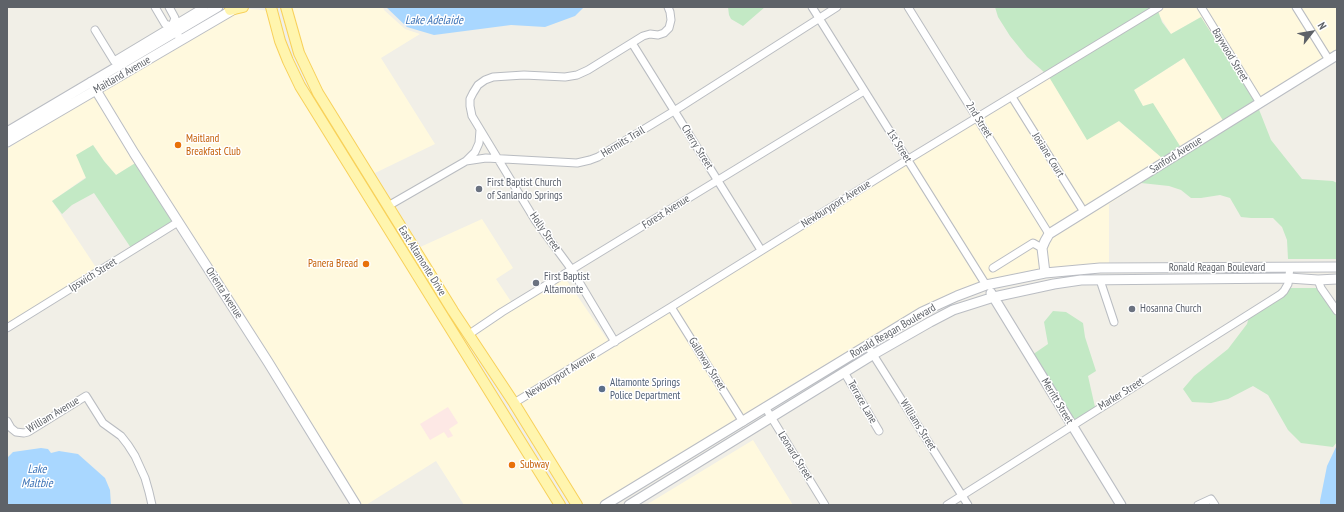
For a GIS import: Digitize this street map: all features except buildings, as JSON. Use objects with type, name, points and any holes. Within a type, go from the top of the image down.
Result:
[{"type":"main road","name":"Maitland Avenue","points":[[7,142],[218,7]]},
{"type":"main road","points":[[233,9],[243,7]]},
{"type":"main road","name":"East Altamonte Drive","points":[[286,7],[297,45],[307,72],[318,93],[395,218],[468,334],[514,403],[577,505]]},
{"type":"main road","name":"East Altamonte Drive","points":[[269,8],[280,41],[307,98],[560,505]]},
{"type":"main road","name":"Maitland Avenue","points":[[176,33],[233,9]]},
{"type":"main road","name":"Sanford Avenue","points":[[1049,234],[1337,55]]},
{"type":"main road","name":"Maitland Avenue","points":[[7,132],[93,86]]},
{"type":"main road","name":"Orienta Avenue","points":[[93,86],[268,362],[356,505]]},
{"type":"main road","points":[[328,131],[334,129],[343,133]]},
{"type":"main road","points":[[371,200],[388,206]]},
{"type":"main road","points":[[377,211],[388,213],[395,218]]},
{"type":"main road","points":[[1046,273],[1042,248],[1044,241],[1049,234]]},
{"type":"main road","name":"Ronald Reagan Boulevard","points":[[605,505],[922,312],[986,285],[1046,273],[1100,268],[1337,267]]},
{"type":"main road","name":"Ronald Reagan Boulevard","points":[[629,505],[772,418],[844,372],[953,310],[994,297],[1054,284],[1081,280],[1337,279]]},
{"type":"main road","name":"Merritt Street","points":[[986,285],[1121,505]]},
{"type":"main road","points":[[435,304],[442,304],[454,311]]},
{"type":"main road","points":[[495,400],[503,404],[514,403]]},
{"type":"street","points":[[155,7],[165,24],[176,33]]},
{"type":"street","points":[[169,7],[175,18],[176,33]]},
{"type":"street","points":[[95,30],[114,61],[176,33],[204,7]]},
{"type":"street","points":[[632,43],[643,36],[664,33],[669,28],[671,20],[668,7]]},
{"type":"street","name":"1st Street","points":[[812,7],[986,285]]},
{"type":"street","name":"Hermits Trail","points":[[388,206],[466,161],[498,158],[577,163],[598,157],[674,111],[837,7]]},
{"type":"street","name":"2nd Street","points":[[908,7],[1049,234]]},
{"type":"street","name":"Newburyport Avenue","points":[[514,403],[615,342],[907,160],[1159,7]]},
{"type":"street","name":"Baywood Street","points":[[1201,7],[1260,103]]},
{"type":"street","points":[[1296,7],[1329,60]]},
{"type":"street","name":"Holly Street","points":[[615,342],[572,270],[535,220],[480,130],[472,116],[470,99],[478,85],[493,77],[565,77],[577,75],[588,70],[632,43]]},
{"type":"street","name":"Cherry Street","points":[[632,43],[761,250]]},
{"type":"street","name":"Forest Avenue","points":[[468,334],[864,91]]},
{"type":"street","name":"Josiane Court","points":[[1012,97],[1084,212]]},
{"type":"street","points":[[466,161],[475,152],[480,130]]},
{"type":"street","name":"Ipswich Street","points":[[7,328],[178,222]]},
{"type":"street","points":[[993,268],[1033,243],[1042,248]]},
{"type":"street","points":[[1289,278],[1290,267]]},
{"type":"street","name":"Marker Street","points":[[947,505],[1281,294],[1286,288],[1289,278]]},
{"type":"street","points":[[1100,280],[1114,322]]},
{"type":"street","points":[[1318,280],[1321,288],[1337,311]]},
{"type":"street","name":"Galloway Street","points":[[671,307],[743,422]]},
{"type":"street","name":"Williams Street","points":[[867,345],[968,505]]},
{"type":"street","name":"Terrace Lane","points":[[844,372],[879,431]]},
{"type":"street","name":"William Avenue","points":[[7,421],[11,428],[19,433],[28,432],[86,396],[103,423],[121,436],[135,456],[145,478],[152,505]]},
{"type":"street","name":"Leonard Street","points":[[765,407],[825,505]]},
{"type":"street","points":[[1198,505],[1211,499],[1215,505]]},
{"type":"shaded area","points":[[290,7],[383,7],[384,10],[405,29],[420,34],[381,58],[435,144],[373,174],[318,82],[297,35]]},
{"type":"shaded area","points":[[1164,7],[1197,7],[1255,101],[1201,17],[1171,34],[1159,15],[1158,11]]},
{"type":"shaded area","points":[[1205,7],[1292,7],[1325,59],[1261,99]]},
{"type":"shaded area","points":[[1299,7],[1337,7],[1337,52],[1330,56]]},
{"type":"shaded area","points":[[250,9],[269,12],[286,67],[300,96],[452,339],[553,505],[464,505],[436,461],[366,505],[360,505],[100,91],[233,15]]},
{"type":"shaded area","points":[[1184,58],[1224,122],[1085,208],[1016,97],[1049,77],[1119,121],[1162,158],[1180,146],[1143,106],[1134,90]]},
{"type":"shaded area","points":[[94,94],[137,162],[116,175],[93,145],[86,177],[52,201],[97,269],[7,325],[7,149]]},
{"type":"shaded area","points":[[1011,101],[1080,212],[1050,230],[982,119]]},
{"type":"shaded area","points":[[976,122],[1046,234],[1040,243],[1032,240],[989,267],[992,272],[1033,246],[1039,250],[1042,269],[987,280],[911,160]]},
{"type":"shaded area","points":[[1227,128],[1109,204],[1109,263],[1048,268],[1046,260],[1047,247],[1051,236]]},
{"type":"shaded area","points":[[906,164],[980,282],[942,297],[912,312],[789,386],[743,416],[675,308]]},
{"type":"shaded area","points":[[482,219],[513,268],[496,279],[512,303],[468,330],[418,248]]},
{"type":"shaded area","points":[[565,278],[609,342],[512,401],[471,335]]},
{"type":"shaded area","points":[[670,311],[738,419],[600,505],[577,505],[515,406],[613,348]]},
{"type":"shaded area","points":[[448,407],[458,423],[449,429],[453,436],[448,438],[444,432],[430,440],[420,424]]},
{"type":"shaded area","points":[[753,440],[793,505],[646,505]]},
{"type":"green space","points":[[728,7],[765,7],[743,26],[731,19]]},
{"type":"green space","points":[[995,7],[1154,7],[1045,73],[1027,57],[1010,36],[998,17]]},
{"type":"green space","points":[[1158,11],[1162,22],[1171,34],[1201,17],[1256,103],[1224,122],[1184,58],[1134,90],[1143,106],[1153,103],[1180,146],[1162,158],[1119,121],[1087,140],[1049,77]]},
{"type":"green space","points":[[1258,107],[1271,140],[1302,179],[1333,181],[1337,183],[1337,259],[1288,259],[1287,240],[1282,227],[1273,218],[1241,217],[1230,198],[1220,195],[1191,198],[1181,190],[1169,186],[1141,183]]},
{"type":"green space","points":[[93,145],[116,175],[137,162],[174,221],[131,248],[94,193],[72,205],[62,214],[52,201],[86,178],[76,155]]},
{"type":"green space","points":[[1289,288],[1317,288],[1337,317],[1337,442],[1333,447],[1301,443],[1288,430],[1268,395],[1253,386],[1228,399],[1211,403],[1192,402],[1183,389],[1194,376],[1228,349],[1247,324],[1249,317]]},
{"type":"green space","points":[[1053,311],[1066,312],[1083,323],[1085,337],[1096,371],[1088,376],[1095,407],[1083,416],[1074,420],[1032,355],[1048,344],[1044,322]]},
{"type":"water","name":"Lake Adelaide","points":[[386,7],[584,7],[575,16],[545,27],[511,25],[434,35],[407,27]]},
{"type":"water","points":[[1337,445],[1337,505],[1320,505],[1327,466]]},
{"type":"water","name":"Lake Maltbie","points":[[41,448],[48,449],[51,453],[59,451],[78,454],[105,478],[110,490],[111,505],[7,505],[7,458],[13,452]]},
{"type":"place","name":"Maitland Breakfast Club","points":[[178,145]]},
{"type":"place","name":"First Baptist Church of Sanlando Springs","points":[[479,189]]},
{"type":"place","name":"Panera Bread","points":[[366,264]]},
{"type":"place","name":"First Baptist Altamonte","points":[[536,283]]},
{"type":"place","name":"Hosanna Church","points":[[1132,309]]},
{"type":"place","name":"Altamonte Springs Police Department","points":[[602,389]]},
{"type":"place","name":"Subway","points":[[512,465]]}]
